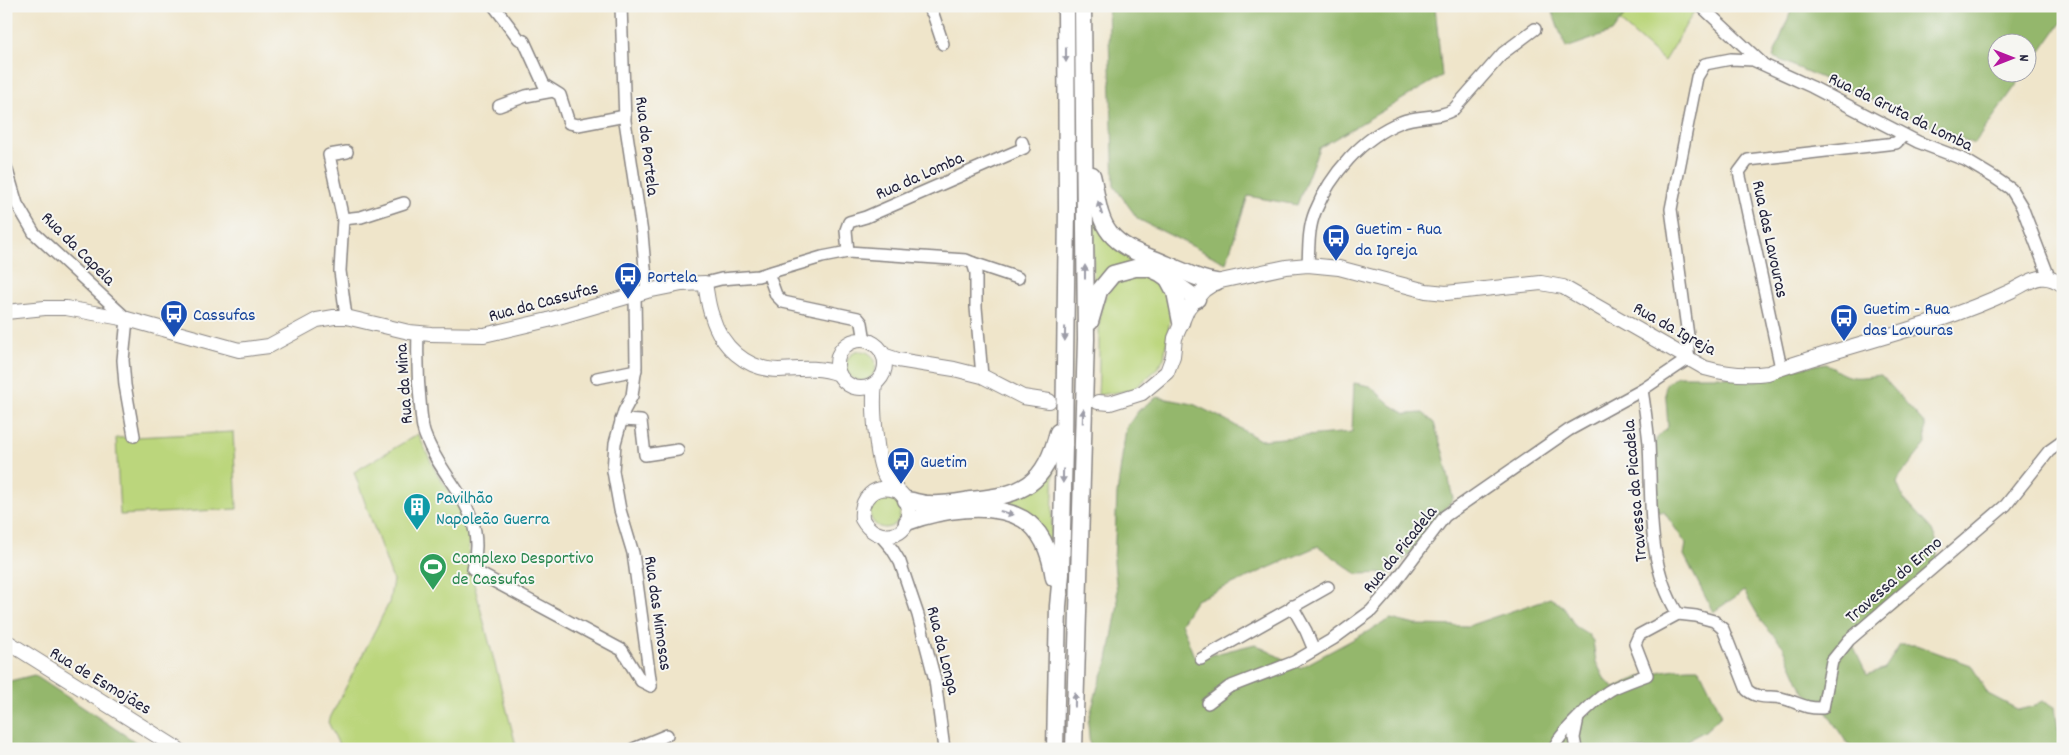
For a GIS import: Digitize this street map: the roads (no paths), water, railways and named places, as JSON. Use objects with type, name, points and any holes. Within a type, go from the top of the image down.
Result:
[{"type":"highway","points":[[1055,749],[1058,606],[1061,574],[1067,208],[1066,6]]},
{"type":"highway","points":[[1074,749],[1086,339],[1083,6]]},
{"type":"highway","points":[[1085,151],[1093,177],[1099,209],[1109,232],[1135,252],[1171,272],[1185,277],[1197,299]]},
{"type":"highway","points":[[1086,339],[1099,291],[1113,274],[1135,268],[1149,268],[1216,282]]},
{"type":"highway","points":[[1171,272],[1181,322]]},
{"type":"highway","points":[[901,495],[930,504],[998,498],[1022,490],[1040,475],[1047,464],[1053,451],[1064,410]]},
{"type":"highway","points":[[903,527],[931,513],[972,509],[997,511],[1023,519],[1040,537],[1052,563],[1058,606]]},
{"type":"main road","name":"Rua da Igreja","points":[[1197,299],[1286,267],[1339,268],[1426,291],[1446,293],[1541,282],[1563,287],[1705,368],[1748,376],[1768,372],[1935,322],[1977,307],[2029,282],[2049,277]]},
{"type":"main road","name":"Rua da Igreja","points":[[1216,282],[1263,274]]},
{"type":"main road","points":[[2049,277],[2063,285]]},
{"type":"main road","name":"Rua da Cassufas","points":[[6,312],[66,308],[127,319],[239,350],[269,346],[317,320],[346,317],[418,333],[492,334],[641,293],[682,284],[705,282]]},
{"type":"main road","points":[[705,282],[711,315],[725,343],[746,362],[759,367],[776,370],[818,368],[839,374],[837,361],[842,350],[852,342],[865,341],[879,348],[883,355],[898,360],[982,376],[1023,397],[1049,401]]},
{"type":"main road","points":[[1098,402],[1110,402],[1142,393],[1167,372],[1175,338],[1188,308],[1204,290],[1216,282]]},
{"type":"main road","points":[[818,368],[839,355]]},
{"type":"main road","name":"Rua da Longa","points":[[883,355],[885,368],[879,379],[873,406],[882,466],[886,478],[901,495],[909,514],[903,527]]},
{"type":"main road","points":[[855,388],[869,387],[879,379],[925,365]]},
{"type":"main road","name":"Rua da Longa","points":[[839,374],[843,380],[855,388],[868,412],[876,473],[874,490],[868,496],[862,510],[866,526],[880,535]]},
{"type":"main road","points":[[874,490],[881,488],[901,495]]},
{"type":"main road","points":[[880,535],[892,535],[903,527]]},
{"type":"main road","name":"Rua de Esmojães","points":[[6,642],[178,749]]},
{"type":"street","points":[[494,6],[519,39],[524,41],[544,85],[560,95],[569,123],[578,125],[625,116]]},
{"type":"street","name":"Rua da Portela","points":[[622,6],[625,116],[642,233],[641,293]]},
{"type":"street","points":[[927,6],[933,14],[943,44]]},
{"type":"street","name":"Rua da Gruta da Lomba","points":[[1701,6],[1765,66],[1812,87],[1904,135],[1965,160],[2011,189],[2022,207],[2049,277]]},
{"type":"street","points":[[1308,266],[1309,239],[1314,213],[1344,165],[1369,140],[1400,122],[1424,116],[1445,114],[1453,110],[1503,53],[1535,29]]},
{"type":"street","points":[[1688,359],[1688,336],[1671,208],[1697,77],[1704,64],[1732,59],[1753,60],[1765,66]]},
{"type":"street","points":[[499,106],[526,96],[553,91]]},
{"type":"street","name":"Rua das Lavouras","points":[[1781,368],[1739,172],[1748,160],[1896,143],[1904,135]]},
{"type":"street","name":"Rua da Lomba","points":[[848,252],[846,230],[849,222],[866,217],[1024,148],[1022,142]]},
{"type":"street","points":[[346,317],[340,271],[343,220],[329,155],[347,152]]},
{"type":"street","name":"Rua da Capela","points":[[6,167],[12,206],[34,232],[127,319]]},
{"type":"street","points":[[343,220],[361,217],[404,203]]},
{"type":"street","name":"Rua da Cassufas","points":[[705,282],[768,273],[822,257],[848,252],[966,260],[1018,278]]},
{"type":"street","points":[[973,263],[976,273],[976,307],[982,376]]},
{"type":"street","points":[[768,273],[776,295],[783,302],[858,318],[862,323],[865,341]]},
{"type":"street","name":"Rua das Mimosas","points":[[473,570],[622,650],[640,681],[651,686],[633,552],[620,510],[612,471],[615,443],[621,420],[632,396],[636,370],[641,293]]},
{"type":"street","points":[[127,319],[123,360],[125,385],[134,436]]},
{"type":"street","name":"Rua da Mina","points":[[418,333],[416,376],[424,434],[441,466],[460,492],[474,521],[477,552],[473,570]]},
{"type":"street","name":"Rua da Picadela","points":[[1208,703],[1229,687],[1294,662],[1333,639],[1371,611],[1445,516],[1569,430],[1642,390],[1688,359]]},
{"type":"street","points":[[597,378],[636,370]]},
{"type":"street","name":"Travessa da Picadela","points":[[1642,390],[1649,442],[1651,511],[1658,568],[1668,598],[1678,614]]},
{"type":"street","points":[[621,420],[641,421],[645,455],[678,450]]},
{"type":"street","name":"Travessa do Ermo","points":[[1678,614],[1714,621],[1723,629],[1747,690],[1754,696],[1782,698],[1809,709],[1823,708],[1832,661],[1849,640],[2006,505],[2050,451],[2063,441]]},
{"type":"street","name":"Rua da Longa","points":[[900,562],[903,527]]},
{"type":"street","name":"Rua da Longa","points":[[880,535],[892,548],[900,562],[918,615],[935,680],[944,749]]},
{"type":"street","points":[[1201,659],[1243,637],[1292,606],[1328,587]]},
{"type":"street","points":[[1292,606],[1306,630],[1314,650]]},
{"type":"street","points":[[1554,749],[1555,744],[1564,732],[1612,688],[1647,675],[1635,644],[1639,635],[1678,614]]},
{"type":"street","points":[[1576,749],[1574,738],[1578,718]]},
{"type":"street","points":[[633,749],[667,735]]},
{"type":"place","name":"Guetim - Rua da Igreja","points":[[1336,262]]},
{"type":"place","name":"Portela","points":[[628,300]]},
{"type":"place","name":"Cassufas","points":[[174,338]]},
{"type":"place","name":"Guetim - Rua das Lavouras","points":[[1844,342]]},
{"type":"place","name":"Guetim","points":[[901,485]]},
{"type":"place","name":"Pavilhão Napoleão Guerra","points":[[417,531]]},
{"type":"place","name":"Complexo Desportivo de Cassufas","points":[[433,591]]}]
